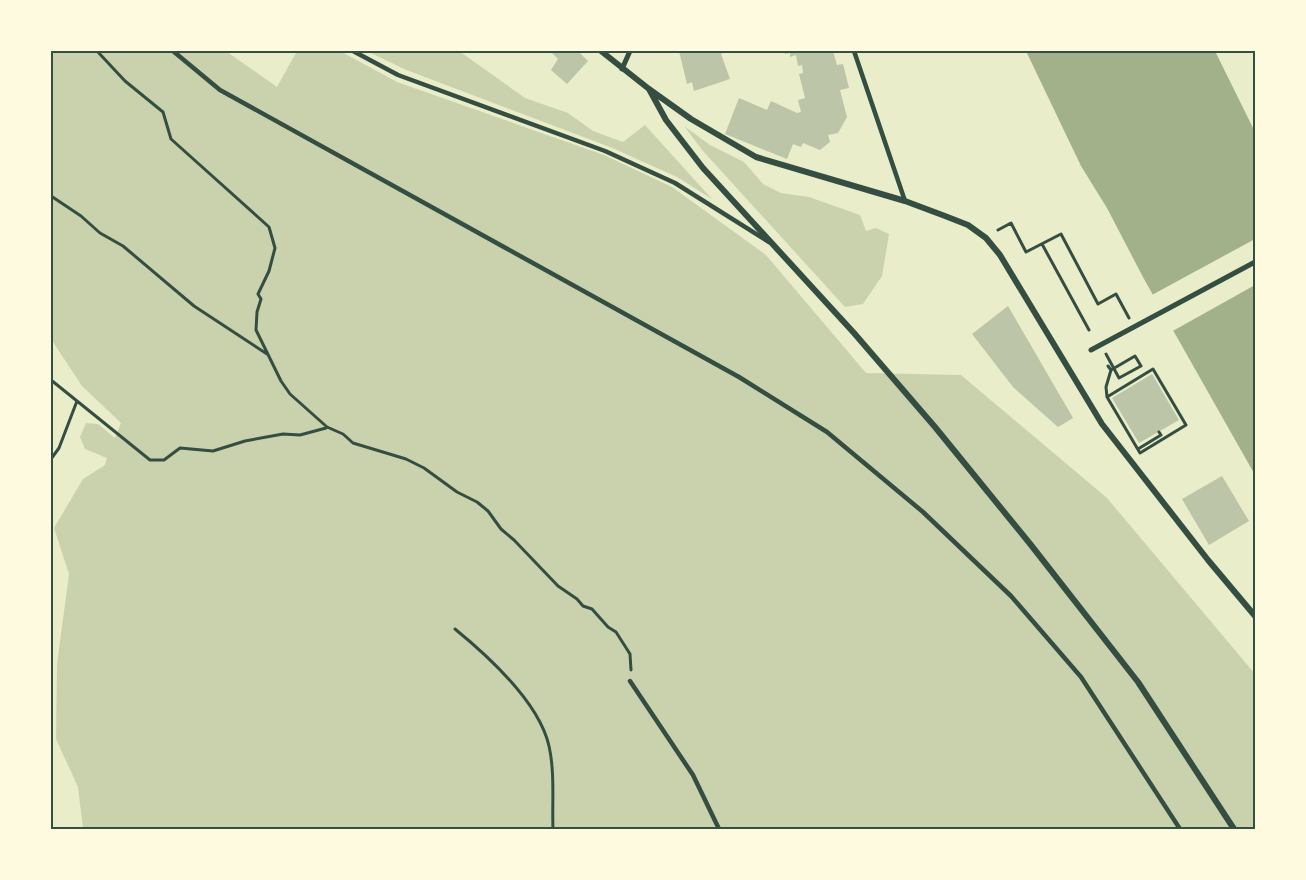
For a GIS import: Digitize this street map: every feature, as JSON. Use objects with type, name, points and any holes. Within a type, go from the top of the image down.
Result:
[{"type":"street","points":[[601,51],[691,119],[756,157],[904,201],[968,225],[986,238],[1006,265],[1101,424],[1255,616]]},
{"type":"street","points":[[622,69],[630,51]]},
{"type":"street","points":[[649,89],[666,120],[703,168],[776,246],[935,427],[1038,554],[1138,682],[1234,829]]},
{"type":"street","points":[[1091,350],[1255,262]]},
{"type":"lane","points":[[173,51],[220,90],[740,377],[827,432],[923,512],[1011,596],[1080,676],[1180,829]]},
{"type":"lane","points":[[353,51],[398,75],[605,151],[675,183],[776,246]]},
{"type":"lane","points":[[854,51],[904,201]]},
{"type":"lane","points":[[630,681],[693,775],[719,829]]},
{"type":"path","points":[[97,51],[125,81],[163,112],[171,139],[269,227],[275,248],[269,271],[258,294],[261,299],[257,312],[256,330],[290,394],[327,427],[343,434],[353,443],[400,457],[424,468],[488,511],[501,529],[558,586],[583,606],[592,609],[608,627],[616,632],[630,654],[632,664],[630,681]]},
{"type":"path","points":[[51,196],[81,216],[100,233],[123,246],[194,306],[268,355]]},
{"type":"path","points":[[998,230],[1011,223],[1026,252],[1061,234],[1098,304],[1116,294],[1134,328]]},
{"type":"path","points":[[1042,244],[1089,330]]},
{"type":"path","points":[[1101,345],[1119,378],[1141,366],[1135,356],[1110,368],[1106,387],[1107,397],[1140,453],[1186,425],[1153,369],[1107,397]]},
{"type":"path","points":[[51,380],[150,460],[164,459],[180,448],[213,452],[245,441],[283,434],[300,435],[327,427]]},
{"type":"path","points":[[51,459],[59,448],[77,401]]},
{"type":"path","points":[[1138,449],[1161,435],[1159,432]]},
{"type":"path","points":[[455,629],[509,678],[544,732],[551,758],[553,829]]},
{"type":"shaded area","points":[[51,51],[226,51],[277,87],[297,51],[340,51],[397,82],[604,155],[672,187],[766,255],[866,373],[961,375],[1107,498],[1255,674],[1255,829],[83,829],[78,787],[56,739],[57,664],[69,574],[54,528],[83,479],[105,465],[107,458],[85,449],[80,437],[86,423],[98,424],[115,438],[121,423],[82,386],[51,339]]},
{"type":"shaded area","points":[[367,51],[459,51],[525,98],[568,113],[593,131],[623,142],[645,125],[712,199],[677,177],[610,147],[404,69]]},
{"type":"shaded area","points":[[1026,51],[1215,51],[1255,132],[1255,475],[1144,279],[1107,208],[1081,166]]},
{"type":"shaded area","points":[[684,126],[710,145],[744,162],[763,184],[781,193],[809,197],[860,215],[866,231],[876,228],[889,234],[882,276],[863,304],[845,307],[703,151]]},
{"type":"pier","points":[[1255,239],[1255,285],[1171,332],[1150,296]]},
{"type":"building","points":[[550,51],[578,51],[588,61],[567,84],[551,70],[558,59]]},
{"type":"building","points":[[679,51],[728,51],[721,54],[730,79],[694,91],[692,82],[687,84]]},
{"type":"building","points":[[784,51],[833,51],[837,65],[843,64],[849,88],[840,90],[847,117],[838,133],[828,135],[830,142],[820,150],[803,143],[801,147],[793,144],[787,159],[725,134],[739,98],[767,110],[771,101],[797,113],[801,112],[798,100],[805,98],[799,74],[803,73],[802,65],[798,66],[796,55],[790,57],[790,53],[785,54]]},
{"type":"building","points":[[1008,306],[1073,418],[1058,427],[1013,387],[972,334]]},
{"type":"building","points":[[1152,374],[1179,420],[1139,443],[1112,398]]},
{"type":"building","points":[[1222,476],[1249,521],[1209,545],[1182,499]]}]
